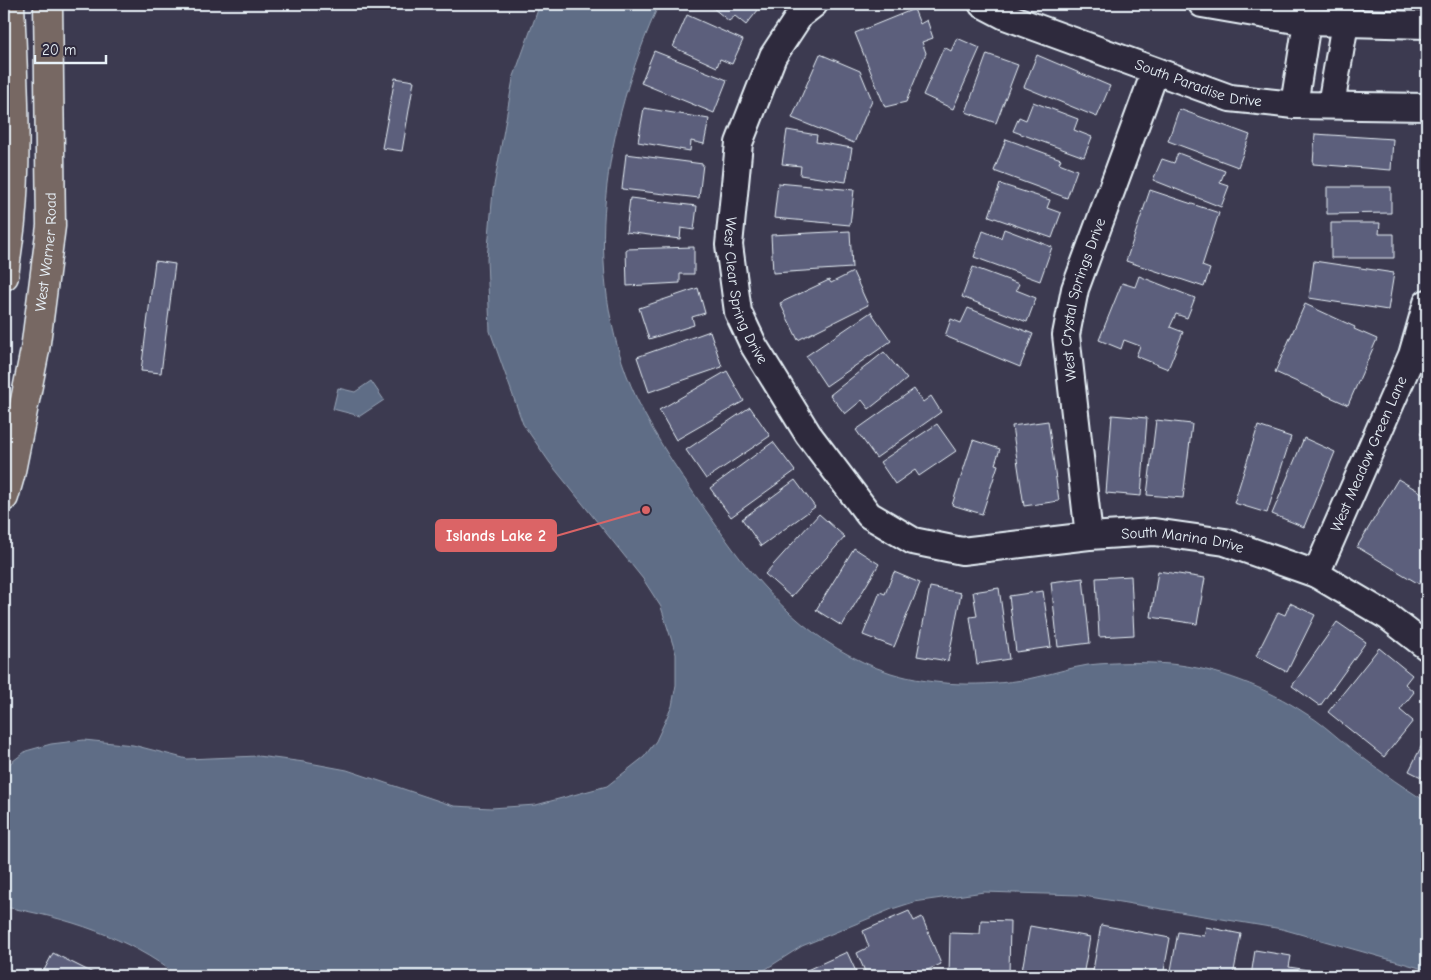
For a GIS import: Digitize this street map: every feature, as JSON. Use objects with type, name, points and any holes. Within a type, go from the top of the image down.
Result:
[{"type":"main road","points":[[4,276],[11,222],[13,183],[10,4]]},
{"type":"main road","name":"West Warner Road","points":[[4,497],[10,476],[35,350],[51,226],[48,4]]},
{"type":"street","name":"West Clear Spring Drive","points":[[814,4],[800,15],[772,56],[739,142],[729,244],[738,312],[754,346],[808,434],[869,515],[914,541]]},
{"type":"street","name":"South Paradise Drive","points":[[982,4],[1005,16],[1230,98],[1294,105],[1427,107]]},
{"type":"street","points":[[1202,4],[1308,22],[1427,25]]},
{"type":"street","points":[[1294,105],[1308,22]]},
{"type":"street","points":[[1332,105],[1346,23]]},
{"type":"street","name":"West Crystal Springs Drive","points":[[1090,536],[1066,335],[1075,289],[1155,72]]},
{"type":"street","name":"West Meadow Green Lane","points":[[1316,574],[1412,355],[1427,303]]},
{"type":"street","name":"South Marina Drive","points":[[914,541],[962,551],[1090,536],[1154,532],[1225,542],[1316,574],[1387,616],[1427,647]]},
{"type":"water","points":[[540,4],[659,4],[640,50],[624,99],[613,148],[606,199],[604,249],[608,299],[618,349],[644,414],[683,478],[733,549],[770,594],[813,632],[837,648],[863,662],[891,673],[924,681],[959,684],[1011,682],[1088,665],[1109,663],[1170,664],[1206,670],[1241,681],[1290,704],[1315,719],[1374,766],[1427,802],[1427,970],[1282,929],[1078,895],[984,892],[914,902],[892,909],[802,946],[755,976],[178,976],[138,950],[96,931],[27,911],[4,907],[4,768],[26,751],[51,744],[84,740],[133,745],[187,759],[258,756],[304,762],[347,770],[454,806],[491,808],[536,805],[607,786],[644,757],[656,741],[672,706],[676,685],[676,654],[661,607],[643,579],[550,463],[523,424],[490,331],[487,259],[493,191],[513,79]]},
{"type":"water","points":[[371,381],[384,400],[360,416],[333,409],[338,388],[355,392]]},
{"type":"building","points":[[708,4],[763,4],[746,25],[735,16],[729,21]]},
{"type":"building","points":[[914,9],[920,24],[927,20],[933,38],[922,42],[926,53],[906,102],[885,107],[855,33]]},
{"type":"building","points":[[687,15],[743,40],[732,64],[720,59],[717,67],[673,47]]},
{"type":"building","points":[[957,38],[980,48],[953,109],[923,95],[944,47],[951,51]]},
{"type":"building","points":[[654,51],[727,80],[714,113],[641,83]]},
{"type":"building","points":[[820,54],[860,71],[872,100],[854,143],[792,118]]},
{"type":"building","points":[[987,54],[1018,65],[996,123],[966,112]]},
{"type":"building","points":[[1037,55],[1110,86],[1097,117],[1024,87]]},
{"type":"building","points":[[395,78],[414,81],[402,151],[382,148]]},
{"type":"building","points":[[1033,102],[1078,119],[1074,130],[1092,137],[1084,157],[1013,131],[1019,117],[1026,120]]},
{"type":"building","points":[[644,108],[709,119],[704,144],[691,141],[690,151],[638,142]]},
{"type":"building","points":[[1179,109],[1250,135],[1238,167],[1168,141]]},
{"type":"building","points":[[787,130],[817,135],[816,142],[852,148],[846,182],[800,175],[801,166],[782,164]]},
{"type":"building","points":[[1315,134],[1393,139],[1391,170],[1313,164]]},
{"type":"building","points":[[1006,139],[1061,159],[1059,163],[1077,170],[1067,198],[994,171]]},
{"type":"building","points":[[1178,153],[1225,171],[1220,183],[1229,186],[1221,207],[1153,180],[1162,159],[1174,163]]},
{"type":"building","points":[[626,154],[703,164],[699,198],[622,189]]},
{"type":"building","points":[[778,183],[854,190],[850,225],[774,218]]},
{"type":"building","points":[[1000,184],[1050,200],[1047,208],[1061,213],[1052,238],[989,216]]},
{"type":"building","points":[[1327,187],[1391,187],[1391,213],[1327,214]]},
{"type":"building","points":[[1150,190],[1219,213],[1202,266],[1210,269],[1204,287],[1126,261]]},
{"type":"building","points":[[630,198],[697,206],[694,230],[681,228],[680,239],[626,232]]},
{"type":"building","points":[[1331,223],[1380,223],[1379,234],[1394,234],[1394,258],[1331,258]]},
{"type":"building","points":[[1004,229],[1052,247],[1040,281],[974,257],[983,231],[1001,238]]},
{"type":"building","points":[[850,231],[852,268],[773,273],[771,235]]},
{"type":"building","points":[[694,247],[694,274],[680,274],[680,283],[627,286],[626,249]]},
{"type":"building","points":[[155,261],[175,264],[161,373],[141,371]]},
{"type":"building","points":[[1314,261],[1394,273],[1388,310],[1309,298]]},
{"type":"building","points":[[973,267],[1019,284],[1016,290],[1036,298],[1027,322],[962,297]]},
{"type":"building","points":[[853,272],[868,305],[798,340],[780,303],[829,280],[831,283]]},
{"type":"building","points":[[1139,276],[1195,298],[1187,318],[1176,314],[1170,327],[1183,332],[1168,369],[1136,356],[1140,346],[1124,340],[1121,349],[1099,340],[1122,283],[1135,287]]},
{"type":"building","points":[[698,288],[705,313],[692,317],[694,325],[649,339],[639,308]]},
{"type":"building","points":[[1305,304],[1377,339],[1348,405],[1275,372]]},
{"type":"building","points":[[968,308],[1033,334],[1020,367],[945,336],[951,319],[961,323]]},
{"type":"building","points":[[871,312],[891,341],[826,386],[806,356]]},
{"type":"building","points":[[710,331],[722,367],[649,392],[637,357]]},
{"type":"building","points":[[884,352],[907,379],[869,409],[862,400],[845,414],[830,395]]},
{"type":"building","points":[[727,371],[744,401],[676,440],[659,410]]},
{"type":"building","points":[[914,389],[923,402],[931,396],[941,412],[876,458],[856,430]]},
{"type":"building","points":[[750,407],[770,436],[706,479],[686,450]]},
{"type":"building","points":[[1112,415],[1147,418],[1141,496],[1106,493]]},
{"type":"building","points":[[1427,417],[1427,437],[1420,434]]},
{"type":"building","points":[[1156,420],[1192,424],[1183,498],[1147,495]]},
{"type":"building","points":[[1048,421],[1059,501],[1024,506],[1012,426]]},
{"type":"building","points":[[937,424],[956,451],[919,476],[915,470],[895,484],[880,462]]},
{"type":"building","points":[[1258,426],[1291,437],[1267,513],[1234,503]]},
{"type":"building","points":[[1304,438],[1335,452],[1304,527],[1272,514]]},
{"type":"building","points":[[973,440],[1000,449],[995,464],[998,465],[982,514],[952,505]]},
{"type":"building","points":[[773,442],[795,471],[731,517],[710,488]]},
{"type":"building","points":[[1398,479],[1427,496],[1427,570],[1419,584],[1357,547]]},
{"type":"building","points":[[795,480],[815,507],[761,546],[742,519]]},
{"type":"building","points":[[819,514],[845,537],[791,597],[765,574]]},
{"type":"building","points":[[854,548],[879,564],[842,626],[816,610]]},
{"type":"building","points":[[1158,571],[1205,578],[1197,624],[1151,617]]},
{"type":"building","points":[[894,572],[920,583],[894,647],[863,635],[880,592],[885,594]]},
{"type":"building","points":[[1131,576],[1134,635],[1099,637],[1096,578]]},
{"type":"building","points":[[1083,578],[1090,643],[1058,647],[1051,582]]},
{"type":"building","points":[[930,587],[961,593],[948,661],[917,656]]},
{"type":"building","points":[[999,588],[1009,659],[977,664],[970,617],[977,616],[973,592]]},
{"type":"building","points":[[1043,591],[1051,647],[1016,652],[1009,596]]},
{"type":"building","points":[[1290,603],[1315,615],[1287,672],[1256,656],[1278,612],[1285,615]]},
{"type":"building","points":[[1337,622],[1366,642],[1320,706],[1292,686]]},
{"type":"building","points":[[1379,648],[1412,675],[1405,684],[1414,692],[1400,710],[1413,721],[1384,757],[1328,712]]},
{"type":"building","points":[[1427,735],[1427,780],[1409,771]]},
{"type":"building","points":[[909,911],[914,921],[922,917],[941,964],[914,976],[867,976],[857,953],[869,947],[863,931]]},
{"type":"building","points":[[981,920],[1010,921],[1009,976],[949,976],[950,933],[980,934]]},
{"type":"building","points":[[1101,925],[1170,938],[1163,976],[1092,976]]},
{"type":"building","points":[[1030,926],[1090,937],[1083,976],[1021,976]]},
{"type":"building","points":[[1206,927],[1241,934],[1233,976],[1170,976],[1178,932],[1204,936]]},
{"type":"building","points":[[1255,950],[1291,956],[1289,967],[1321,972],[1320,976],[1251,976]]},
{"type":"building","points":[[847,952],[858,976],[810,976],[807,970]]},
{"type":"building","points":[[53,953],[99,976],[41,976]]},
{"type":"place","name":"Islands Lake 2","points":[[646,510]]}]
